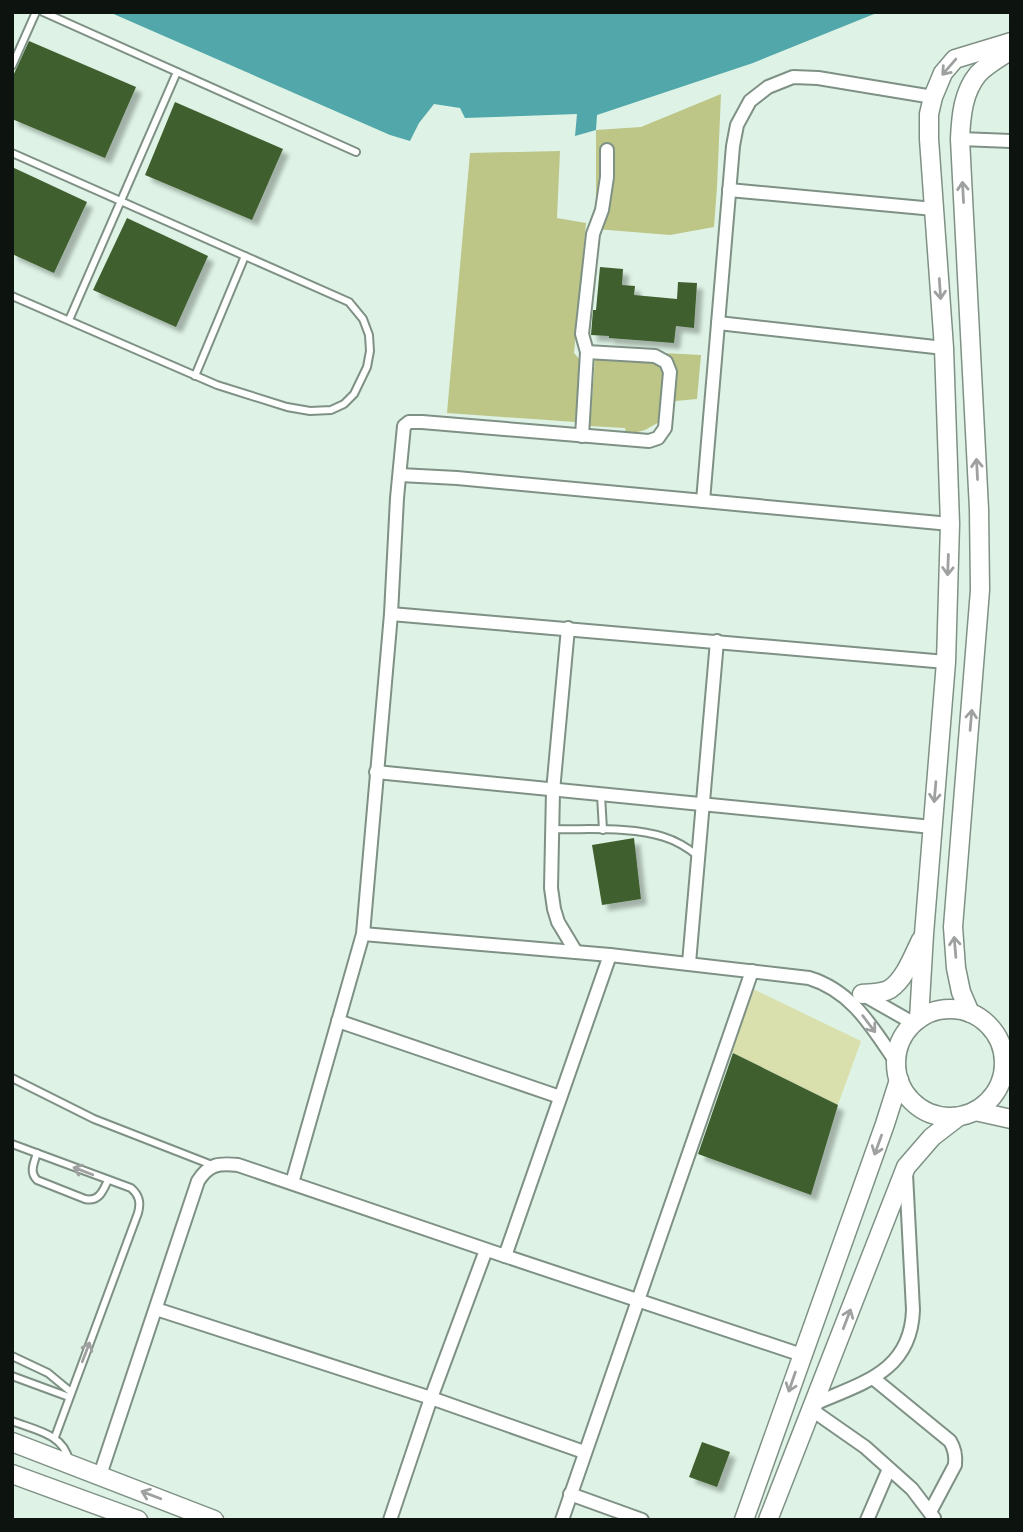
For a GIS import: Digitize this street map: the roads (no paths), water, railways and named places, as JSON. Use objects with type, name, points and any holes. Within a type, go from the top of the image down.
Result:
[{"type":"street","points":[[916,1021],[946,662],[950,524],[944,348],[929,114],[943,73],[955,58],[1011,42]]},
{"type":"street","points":[[970,1013],[961,992],[956,968],[953,927],[980,590],[979,509],[960,139],[965,96],[979,73],[1011,50]]},
{"type":"street","points":[[703,501],[733,146],[737,124],[750,101],[768,87],[793,77],[818,78],[933,97]]},
{"type":"street","points":[[960,139],[1011,141]]},
{"type":"street","points":[[582,436],[587,352],[582,334],[593,234],[602,210],[607,177],[607,150]]},
{"type":"street","points":[[729,190],[934,209]]},
{"type":"street","points":[[936,234],[965,233]]},
{"type":"street","points":[[718,323],[944,348]]},
{"type":"street","points":[[292,1183],[363,934],[391,614],[404,426],[409,422],[422,422],[649,441],[658,438],[665,428],[670,372],[666,362],[655,356],[587,352]]},
{"type":"street","points":[[400,475],[950,524]]},
{"type":"street","points":[[391,614],[946,662]]},
{"type":"street","points":[[568,628],[553,791],[551,888],[558,922],[576,952]]},
{"type":"street","points":[[689,963],[718,641]]},
{"type":"street","points":[[376,772],[932,827]]},
{"type":"street","points":[[363,934],[610,955],[809,978],[838,990],[865,1017],[896,1062]]},
{"type":"street","points":[[838,990],[862,994],[881,993],[892,988],[904,973],[924,934]]},
{"type":"street","points":[[505,1256],[610,955]]},
{"type":"street","points":[[562,1520],[752,971]]},
{"type":"street","points":[[862,994],[916,1021]]},
{"type":"street","points":[[768,1520],[906,1167],[932,1137],[958,1117],[975,1111],[989,1100],[999,1085],[1006,1056],[995,1034],[985,1021],[970,1013],[941,1009],[916,1021],[905,1033],[898,1047],[896,1062],[899,1080],[908,1097],[922,1109],[939,1116],[958,1117]]},
{"type":"street","points":[[338,1021],[560,1097]]},
{"type":"street","points":[[744,1520],[899,1080]]},
{"type":"street","points":[[975,1111],[1011,1119]]},
{"type":"street","points":[[100,1475],[198,1181],[213,1165],[238,1165],[802,1355]]},
{"type":"street","points":[[813,1407],[882,1373],[897,1359],[908,1341],[913,1310],[906,1167]]},
{"type":"street","points":[[390,1520],[431,1398],[486,1250]]},
{"type":"street","points":[[156,1310],[431,1398],[584,1452]]},
{"type":"street","points":[[873,1378],[950,1441],[954,1448],[954,1465],[932,1516]]},
{"type":"street","points":[[813,1407],[912,1489],[932,1516]]},
{"type":"street","points":[[12,1442],[214,1520]]},
{"type":"street","points":[[867,1520],[888,1469]]},
{"type":"street","points":[[12,1474],[138,1520]]},
{"type":"street","points":[[570,1494],[642,1520]]},
{"type":"lane","points":[[12,66],[36,12]]},
{"type":"lane","points":[[43,12],[356,152]]},
{"type":"lane","points":[[69,320],[177,72]]},
{"type":"lane","points":[[12,153],[349,302],[363,319],[369,335],[370,351],[367,367],[355,394],[344,404],[331,410],[310,411],[287,407],[217,385],[12,296]]},
{"type":"lane","points":[[195,376],[245,256]]},
{"type":"lane","points":[[601,795],[603,830]]},
{"type":"lane","points":[[552,829],[650,833],[676,842],[698,856]]},
{"type":"lane","points":[[12,1078],[94,1119],[213,1165]]},
{"type":"lane","points":[[12,1144],[131,1188],[136,1193],[140,1206],[55,1437]]},
{"type":"lane","points":[[37,1153],[32,1170],[37,1180],[85,1199],[92,1200],[99,1196],[108,1180]]},
{"type":"lane","points":[[12,1356],[48,1373],[70,1395]]},
{"type":"lane","points":[[12,1376],[70,1395]]},
{"type":"lane","points":[[12,1421],[55,1437],[68,1453],[70,1463]]},
{"type":"water","points":[[109,12],[879,12],[753,63],[597,115],[596,130],[575,136],[577,114],[465,118],[460,108],[434,104],[419,123],[410,141],[390,135]]}]
